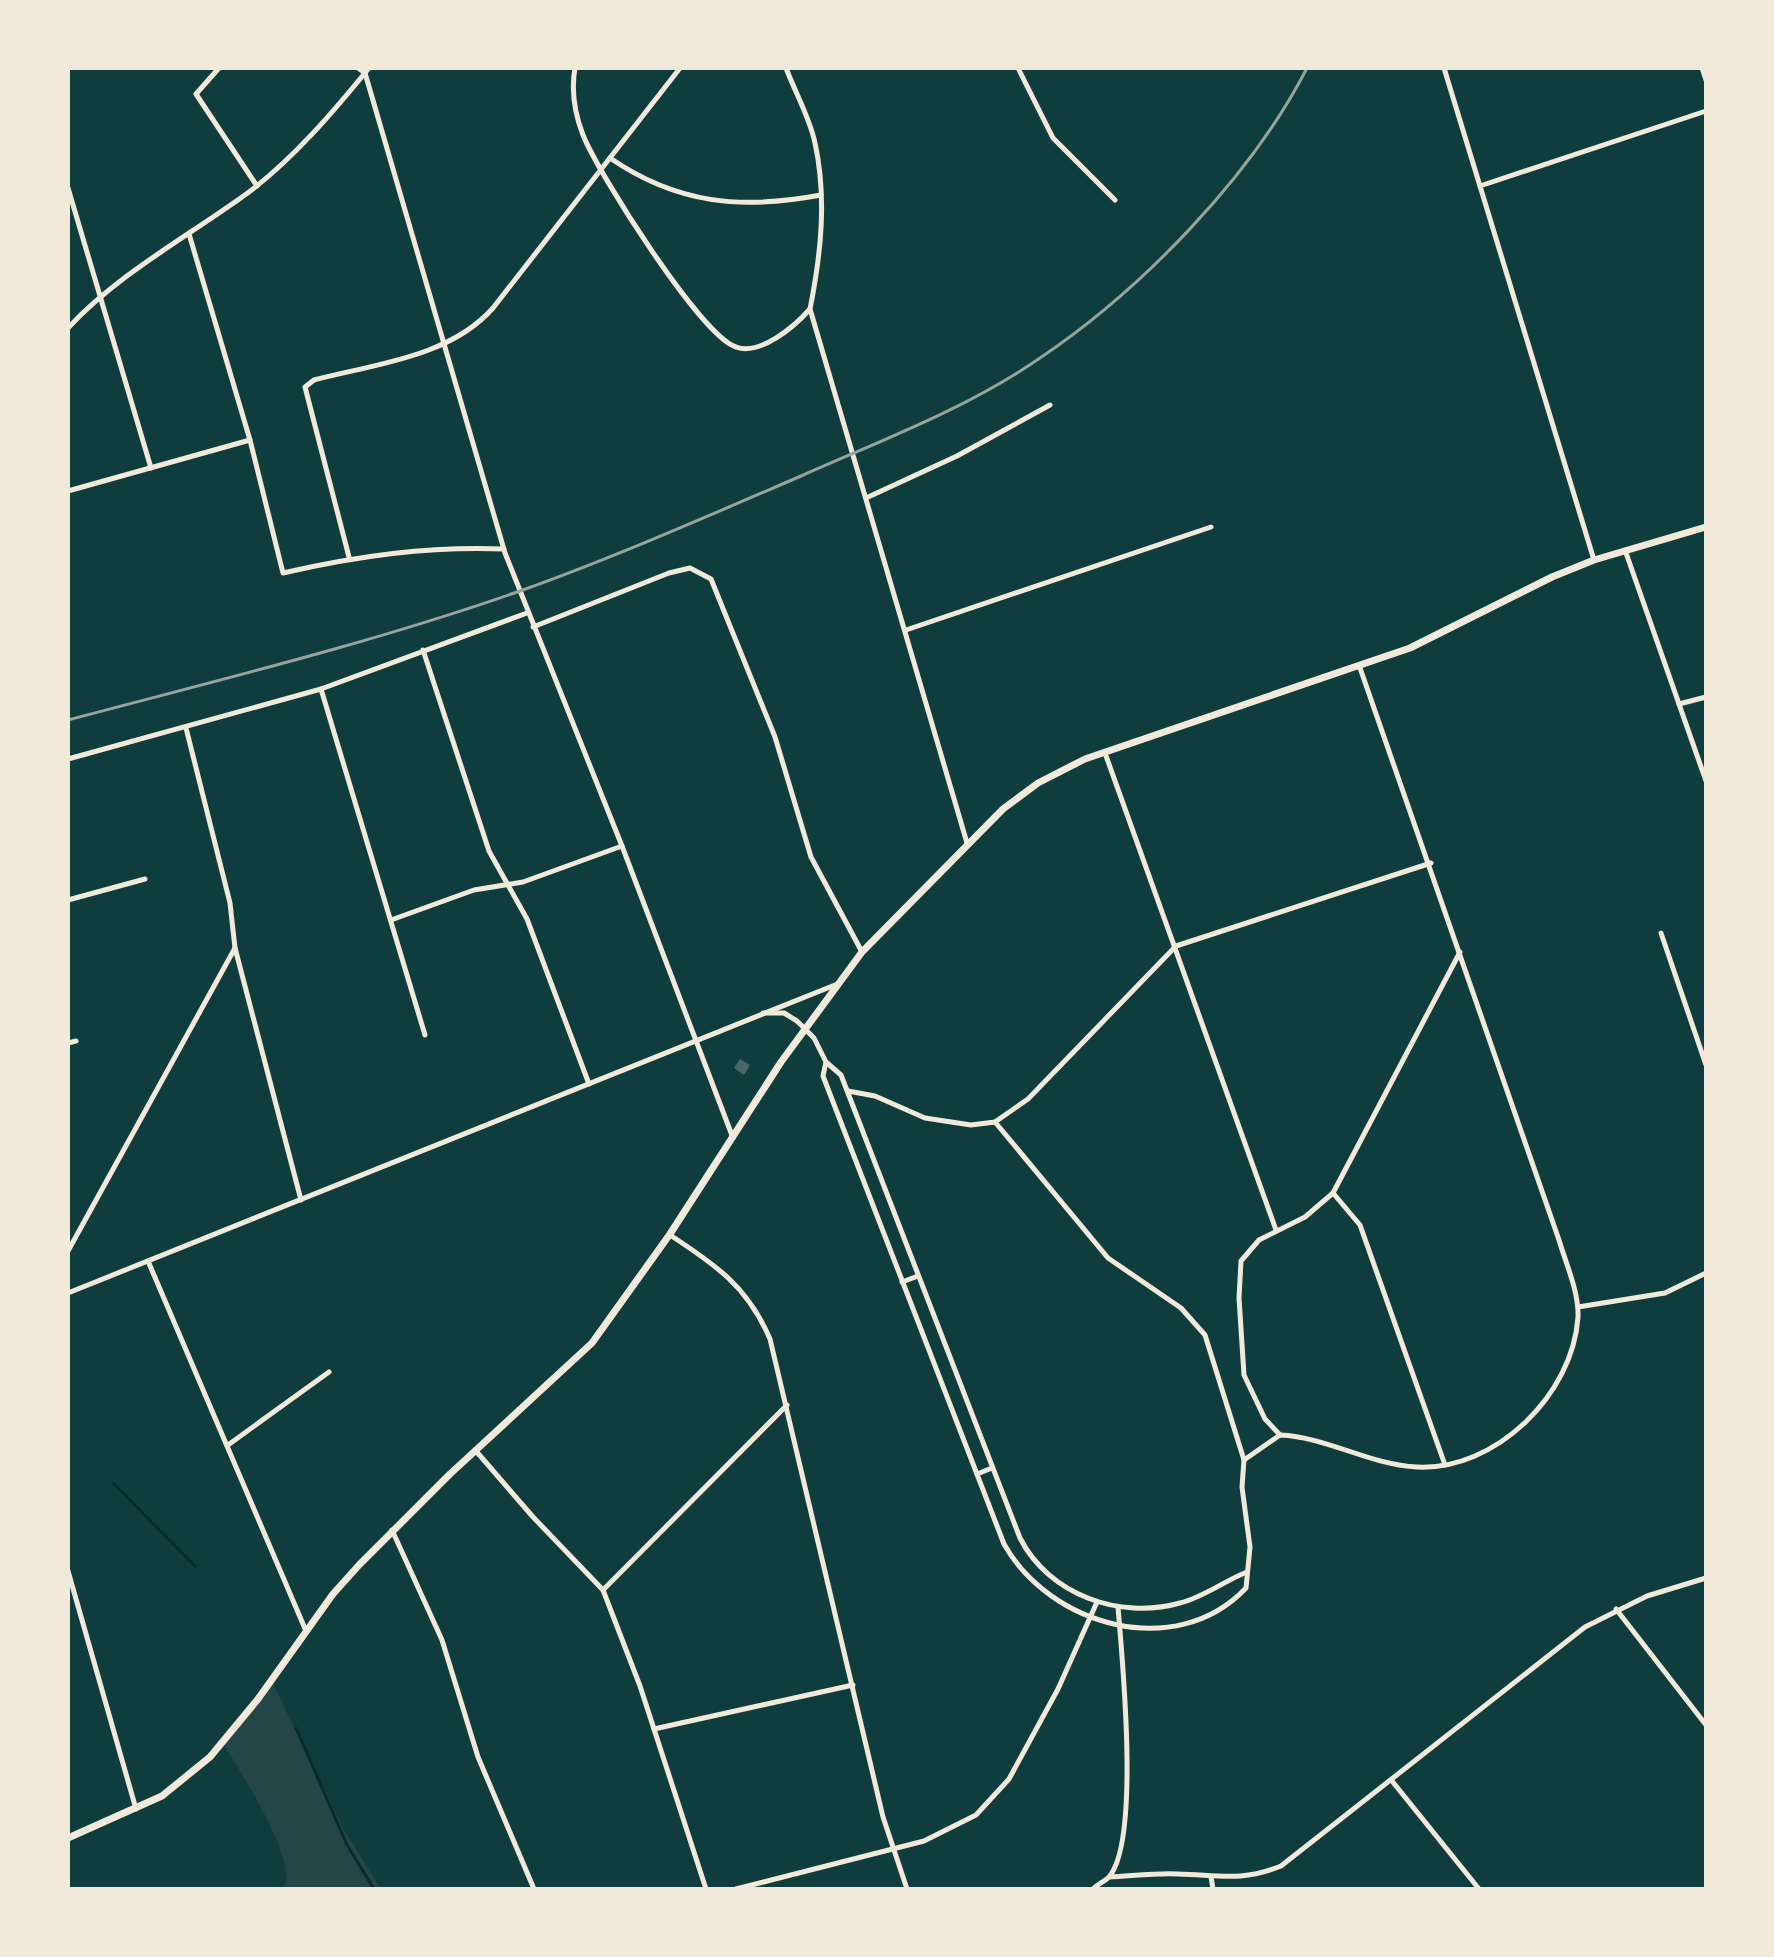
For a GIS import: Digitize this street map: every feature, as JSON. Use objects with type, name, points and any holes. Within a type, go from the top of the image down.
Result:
[{"type":"main road","points":[[68,1838],[137,1810],[162,1796],[210,1757],[258,1699],[333,1594],[392,1530],[592,1343],[670,1234],[835,985],[862,952],[1003,809],[1038,783],[1104,752],[1444,633],[1552,577],[1594,560],[1706,527]]},
{"type":"street","points":[[219,68],[196,94],[257,186]]},
{"type":"street","points":[[358,68],[367,70]]},
{"type":"street","points":[[575,68],[578,120],[601,168],[650,246],[719,338],[739,349],[756,347],[788,331],[810,309]]},
{"type":"street","points":[[349,557],[305,387],[314,380],[443,345],[481,322],[680,68]]},
{"type":"street","points":[[786,68],[815,141],[821,195],[820,257],[810,309],[850,454],[906,630],[967,843]]},
{"type":"street","points":[[1018,68],[1053,138],[1115,200]]},
{"type":"street","points":[[1444,68],[1594,560]]},
{"type":"street","points":[[1702,68],[1706,80]]},
{"type":"street","points":[[68,328],[101,296],[257,186],[367,70]]},
{"type":"street","points":[[367,70],[443,345],[504,549],[622,846],[733,1139]]},
{"type":"street","points":[[1480,186],[1706,111]]},
{"type":"street","points":[[610,158],[642,180],[710,201],[749,204],[821,195]]},
{"type":"street","points":[[68,188],[70,206],[101,296],[151,468]]},
{"type":"street","points":[[189,234],[250,440],[283,573],[349,557],[442,546],[504,549]]},
{"type":"street","points":[[866,498],[957,456],[1050,405]]},
{"type":"street","points":[[68,491],[250,440]]},
{"type":"street","points":[[906,630],[1211,527]]},
{"type":"street","points":[[1625,550],[1706,781]]},
{"type":"street","points":[[533,627],[684,569],[704,572],[714,583],[775,737],[811,857],[862,952]]},
{"type":"street","points":[[68,759],[321,689],[527,613]]},
{"type":"street","points":[[423,650],[489,851],[527,919],[589,1084]]},
{"type":"street","points":[[1359,665],[1431,863],[1578,1307],[1576,1330],[1563,1367],[1533,1416],[1493,1446],[1445,1465],[1396,1465],[1280,1435],[1265,1419],[1244,1375],[1239,1298],[1241,1261],[1252,1246],[1276,1230],[1305,1217],[1333,1193],[1460,951]]},
{"type":"street","points":[[321,689],[425,1035]]},
{"type":"street","points":[[1679,704],[1706,697]]},
{"type":"street","points":[[186,728],[230,903],[235,948],[301,1200]]},
{"type":"street","points":[[1104,752],[1276,1230]]},
{"type":"street","points":[[391,920],[474,890],[507,885],[622,846]]},
{"type":"street","points":[[848,1091],[866,1093],[925,1118],[971,1125],[995,1122],[1028,1099],[1176,946],[1431,863]]},
{"type":"street","points":[[68,900],[145,879]]},
{"type":"street","points":[[1661,933],[1706,1065]]},
{"type":"street","points":[[68,1251],[235,948]]},
{"type":"street","points":[[68,1293],[835,985]]},
{"type":"street","points":[[763,1013],[784,1013],[805,1028],[826,1062],[840,1072],[992,1468],[1020,1538],[1031,1557],[1064,1586],[1097,1602],[1118,1607],[1181,1603],[1247,1572]]},
{"type":"street","points":[[68,1043],[76,1041]]},
{"type":"street","points":[[826,1062],[824,1078],[1004,1544],[1016,1567],[1047,1595],[1090,1619],[1119,1627],[1176,1623],[1228,1604],[1246,1588],[1250,1547],[1242,1487],[1244,1460],[1212,1349],[1200,1326],[1181,1308],[1108,1258],[995,1122]]},
{"type":"street","points":[[1333,1193],[1360,1225],[1445,1465]]},
{"type":"street","points":[[670,1234],[733,1281],[751,1300],[770,1339],[893,1849],[907,1889]]},
{"type":"street","points":[[148,1261],[306,1631]]},
{"type":"street","points":[[1578,1307],[1665,1293],[1706,1273]]},
{"type":"street","points":[[902,1282],[918,1276]]},
{"type":"street","points":[[228,1445],[329,1372]]},
{"type":"street","points":[[603,1590],[787,1405]]},
{"type":"street","points":[[1244,1460],[1280,1435]]},
{"type":"street","points":[[476,1451],[533,1517],[603,1590],[654,1729],[706,1889]]},
{"type":"street","points":[[977,1474],[992,1468]]},
{"type":"street","points":[[392,1530],[442,1640],[478,1757],[534,1889]]},
{"type":"street","points":[[68,1571],[137,1810]]},
{"type":"street","points":[[1093,1889],[1109,1877],[1180,1874],[1254,1876],[1281,1866],[1585,1627],[1616,1609],[1664,1589],[1706,1578]]},
{"type":"street","points":[[736,1889],[949,1832],[976,1815],[999,1793],[1058,1689],[1097,1602]]},
{"type":"street","points":[[1109,1877],[1124,1831],[1127,1786],[1118,1607]]},
{"type":"street","points":[[1616,1609],[1706,1725]]},
{"type":"street","points":[[654,1729],[853,1685]]},
{"type":"street","points":[[1392,1781],[1479,1889]]},
{"type":"street","points":[[1211,1877],[1213,1889]]},
{"type":"shaded area","points":[[271,1680],[344,1830],[381,1889],[283,1889],[286,1877],[276,1838],[223,1743]]},
{"type":"building","points":[[740,1059],[750,1065],[744,1075],[734,1068]]},
{"type":"waterway","points":[[114,1484],[195,1566]]},
{"type":"waterway","points":[[296,1728],[347,1845],[374,1889]]},
{"type":"railway","points":[[68,720],[352,644],[520,591],[731,506],[923,423],[983,393],[1078,330],[1154,265],[1225,190],[1284,109],[1307,68]]}]
